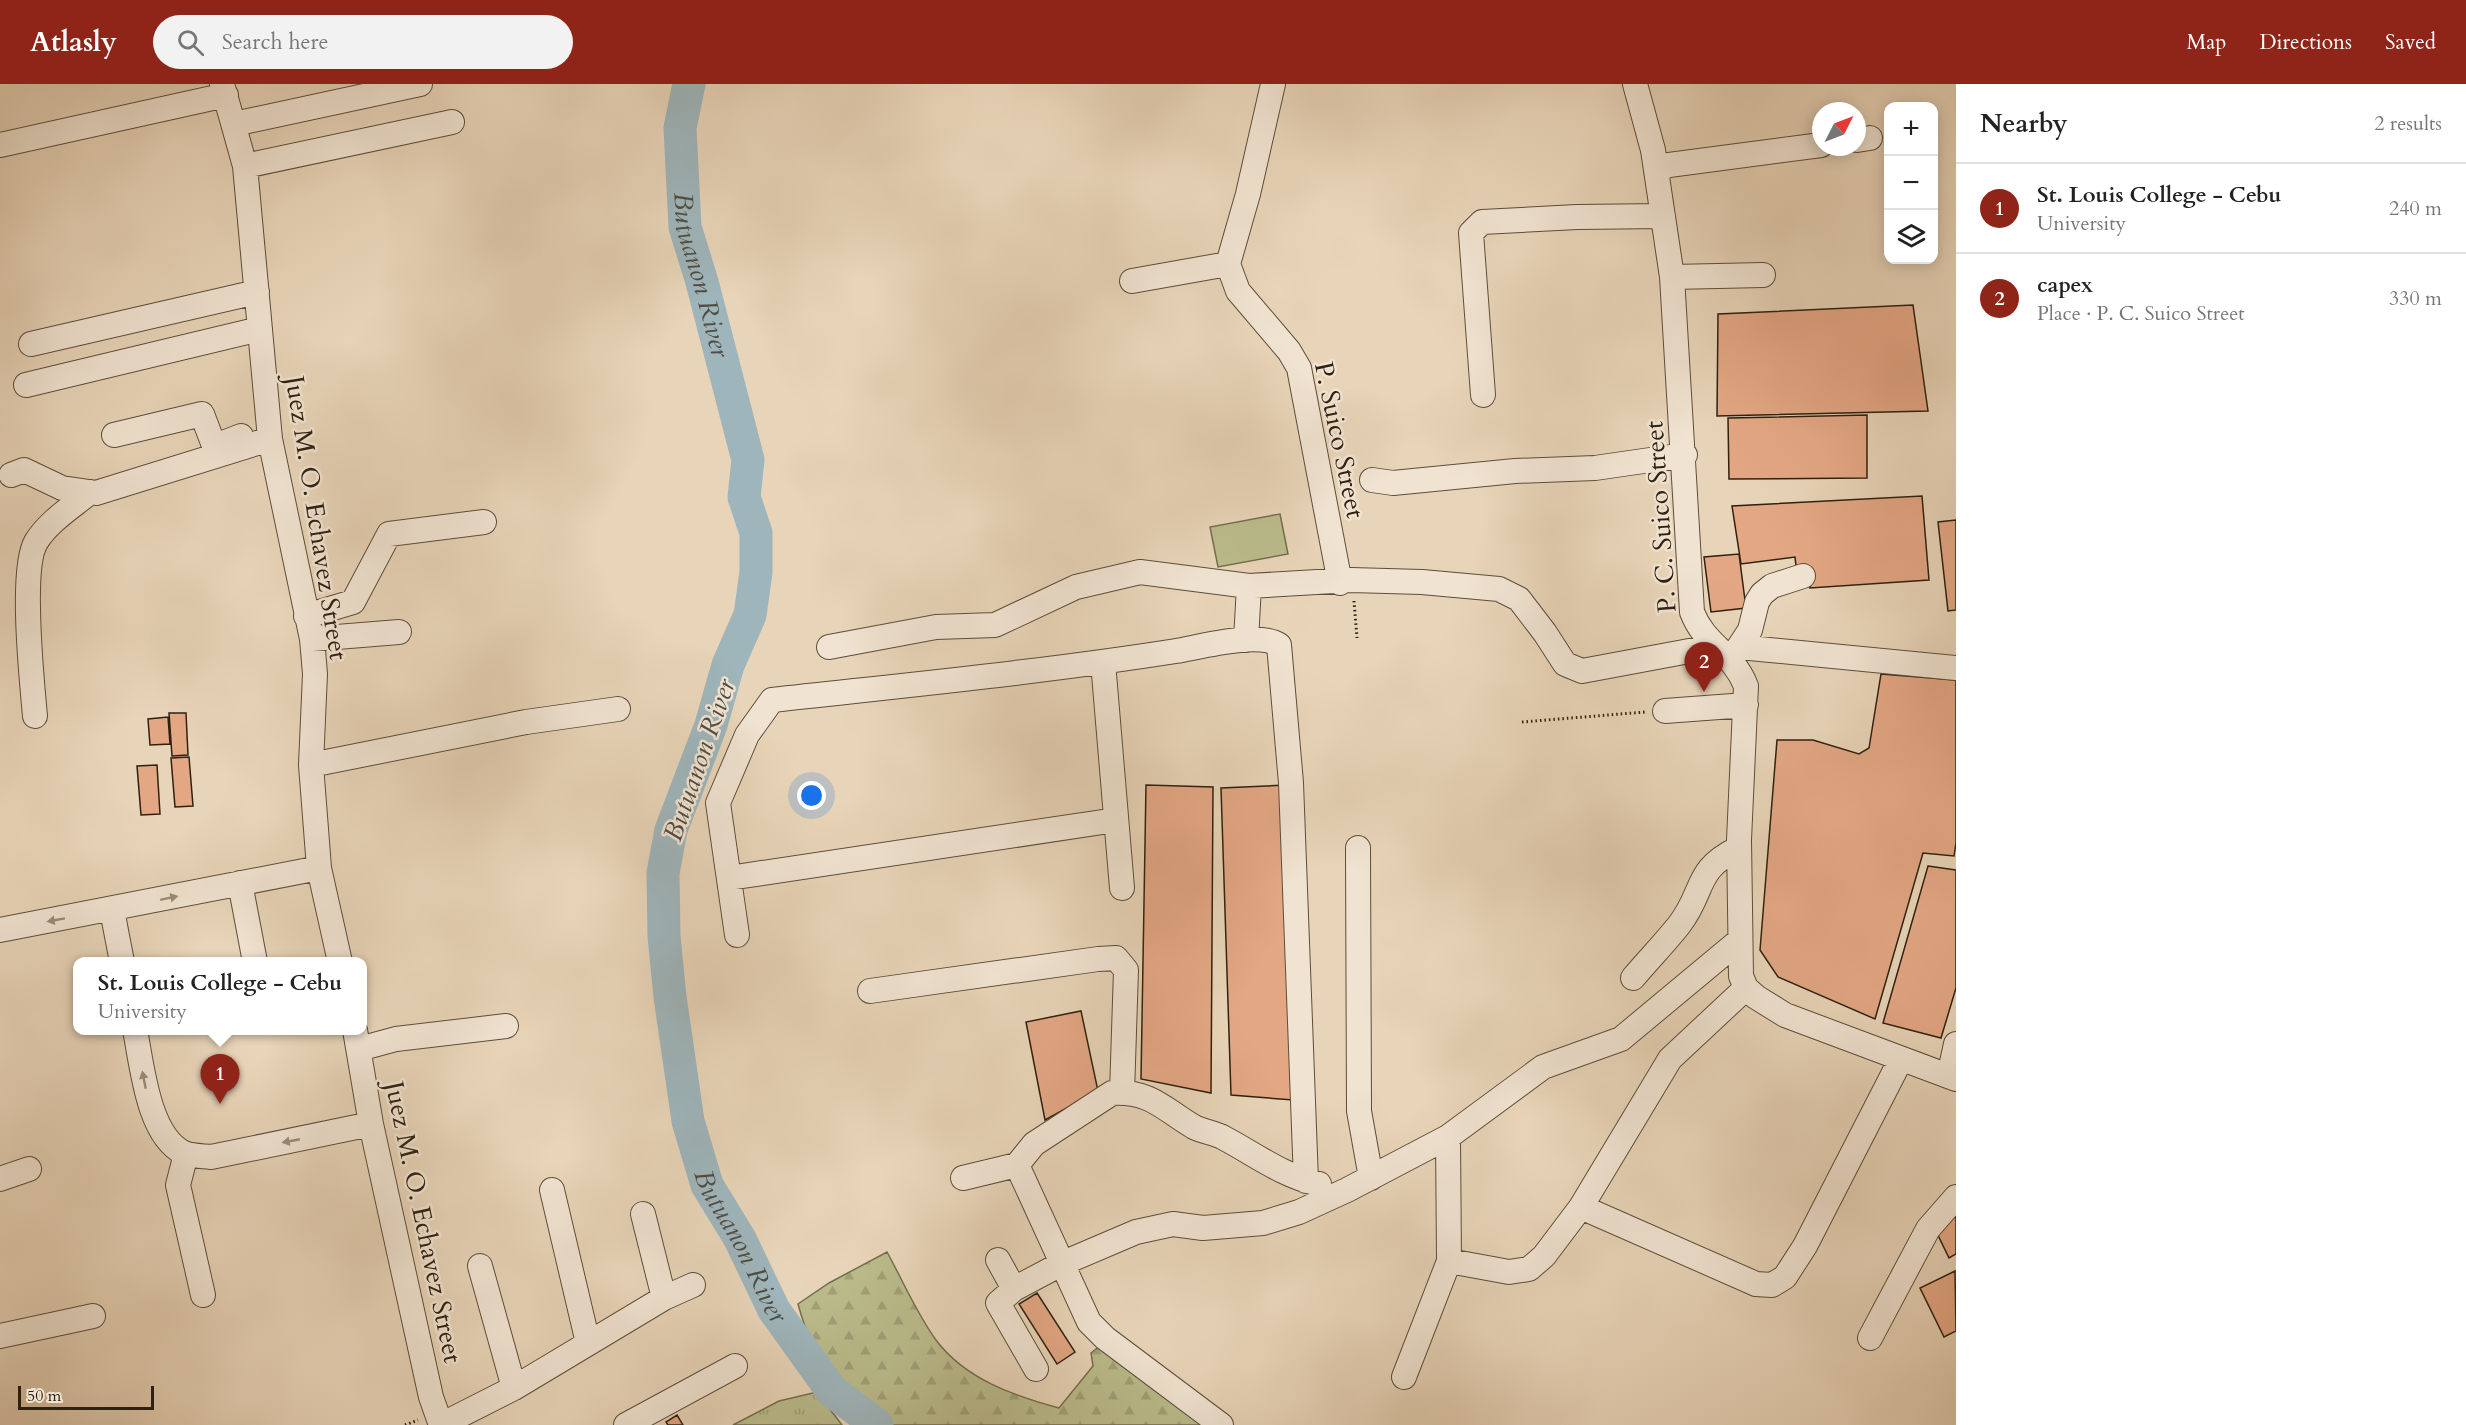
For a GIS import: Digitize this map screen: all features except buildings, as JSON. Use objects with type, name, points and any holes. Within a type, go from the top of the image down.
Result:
[{"type":"street","points":[[234,124],[420,84]]},
{"type":"street","points":[[1132,281],[1228,264],[1248,194],[1273,84]]},
{"type":"street","name":"P. C. Suico Street","points":[[1638,84],[1656,170],[1672,277],[1685,455],[1692,612],[1699,630],[1729,651],[1746,686],[1739,848],[1741,976],[1746,988]]},
{"type":"street","points":[[0,145],[224,87]]},
{"type":"street","name":"Juez M. O. Echavez Street","points":[[224,87],[244,166],[269,432],[309,627],[315,674],[311,765],[319,868],[339,957]]},
{"type":"street","points":[[244,166],[452,122]]},
{"type":"street","points":[[1656,170],[1669,165],[1812,146]]},
{"type":"street","points":[[1483,395],[1471,233],[1482,222],[1577,217],[1663,216]]},
{"type":"street","name":"P. Suico Street","points":[[1228,264],[1238,291],[1289,351],[1299,368],[1346,581]]},
{"type":"street","points":[[1672,277],[1763,275]]},
{"type":"street","points":[[31,344],[257,292]]},
{"type":"street","points":[[26,385],[260,329]]},
{"type":"street","points":[[114,435],[196,414],[202,414],[213,443],[217,444],[269,432]]},
{"type":"street","points":[[11,475],[24,470],[62,488],[96,493],[269,432]]},
{"type":"street","points":[[1372,480],[1393,483],[1515,471],[1595,468],[1685,455]]},
{"type":"street","points":[[35,716],[29,655],[28,583],[34,545],[42,534],[90,492]]},
{"type":"street","points":[[309,627],[353,602],[389,534],[484,522]]},
{"type":"street","points":[[829,647],[936,627],[995,625],[1076,587],[1140,572],[1249,586],[1346,581],[1422,582],[1499,589],[1519,599],[1545,633],[1564,664],[1582,671],[1729,651],[1956,668]]},
{"type":"street","points":[[1729,651],[1750,630],[1757,602],[1762,594],[1772,586],[1803,576]]},
{"type":"street","points":[[1246,640],[1249,586]]},
{"type":"street","points":[[309,627],[399,632]]},
{"type":"street","points":[[737,935],[718,803],[747,735],[772,700],[1103,662],[1246,640],[1268,640],[1279,645],[1291,783],[1306,1181]]},
{"type":"street","points":[[1103,662],[1122,888]]},
{"type":"street","points":[[1665,711],[1746,705]]},
{"type":"street","points":[[311,765],[526,722],[618,709]]},
{"type":"street","points":[[729,878],[1116,820]]},
{"type":"street","points":[[1358,848],[1359,1111],[1371,1178]]},
{"type":"street","points":[[1633,978],[1680,924],[1695,899],[1706,870],[1719,858],[1739,848]]},
{"type":"street","points":[[0,930],[319,868]]},
{"type":"street","points":[[240,883],[254,957]]},
{"type":"street","points":[[112,910],[121,957]]},
{"type":"street","points":[[1036,1369],[998,1303],[1014,1289],[1061,1264],[1136,1232],[1173,1224],[1203,1228],[1263,1223],[1299,1212],[1347,1190],[1448,1137],[1543,1067],[1621,1039],[1740,940]]},
{"type":"street","points":[[870,991],[1116,958],[1126,970],[1122,1093]]},
{"type":"street","points":[[1449,1261],[1509,1272],[1528,1269],[1544,1256],[1581,1207],[1670,1059],[1746,988],[1768,1006],[1785,1015],[1952,1078],[1956,1044]]},
{"type":"street","points":[[357,1040],[396,1039],[506,1026]]},
{"type":"street","points":[[136,1035],[147,1092],[156,1121],[174,1147],[186,1154],[211,1157],[371,1124]]},
{"type":"street","name":"Juez M. O. Echavez Street","points":[[357,1040],[371,1124],[431,1397],[441,1425]]},
{"type":"street","points":[[1581,1207],[1756,1284],[1772,1284],[1785,1277],[1805,1246],[1901,1059]]},
{"type":"street","points":[[963,1178],[1017,1165],[1034,1144],[1112,1093],[1122,1093],[1155,1099],[1203,1131],[1221,1137],[1285,1173],[1306,1181],[1347,1190]]},
{"type":"street","points":[[1404,1377],[1449,1261],[1448,1137]]},
{"type":"street","points":[[186,1154],[178,1185],[203,1295]]},
{"type":"street","points":[[1017,1165],[1089,1322],[1105,1338],[1221,1425]]},
{"type":"street","points":[[0,1179],[29,1169]]},
{"type":"street","points":[[552,1190],[588,1343]]},
{"type":"street","points":[[1870,1338],[1928,1229],[1956,1197]]},
{"type":"street","points":[[643,1214],[664,1298]]},
{"type":"street","points":[[998,1260],[1014,1289]]},
{"type":"street","points":[[480,1266],[514,1388]]},
{"type":"street","points":[[441,1425],[514,1388],[664,1298],[693,1285]]},
{"type":"street","points":[[0,1336],[93,1317]]},
{"type":"street","points":[[626,1425],[735,1366]]},
{"type":"path","points":[[1346,581],[1357,638]]},
{"type":"path","points":[[1522,722],[1665,711]]},
{"type":"green space","points":[[1280,514],[1288,554],[1218,567],[1210,527]]},
{"type":"green space","points":[[887,1252],[916,1308],[936,1340],[961,1365],[992,1384],[1025,1398],[1059,1408],[1093,1366],[1091,1353],[1100,1346],[1208,1425],[892,1425],[858,1401],[831,1375],[812,1344],[798,1304],[829,1283]]},
{"type":"green space","points":[[817,1392],[842,1425],[733,1425],[779,1401]]},
{"type":"waterway","name":"Butuanon River","points":[[689,84],[680,128],[685,227],[702,282],[748,460],[744,497],[756,533],[756,572],[750,615],[728,665],[711,725],[671,830],[663,873],[664,936],[670,997],[688,1121],[707,1185],[740,1239],[774,1310],[832,1391],[877,1425]]},
{"type":"place","name":"capex","points":[[1704,692]]},
{"type":"place","name":"St. Louis College - Cebu","points":[[220,1104]]}]
